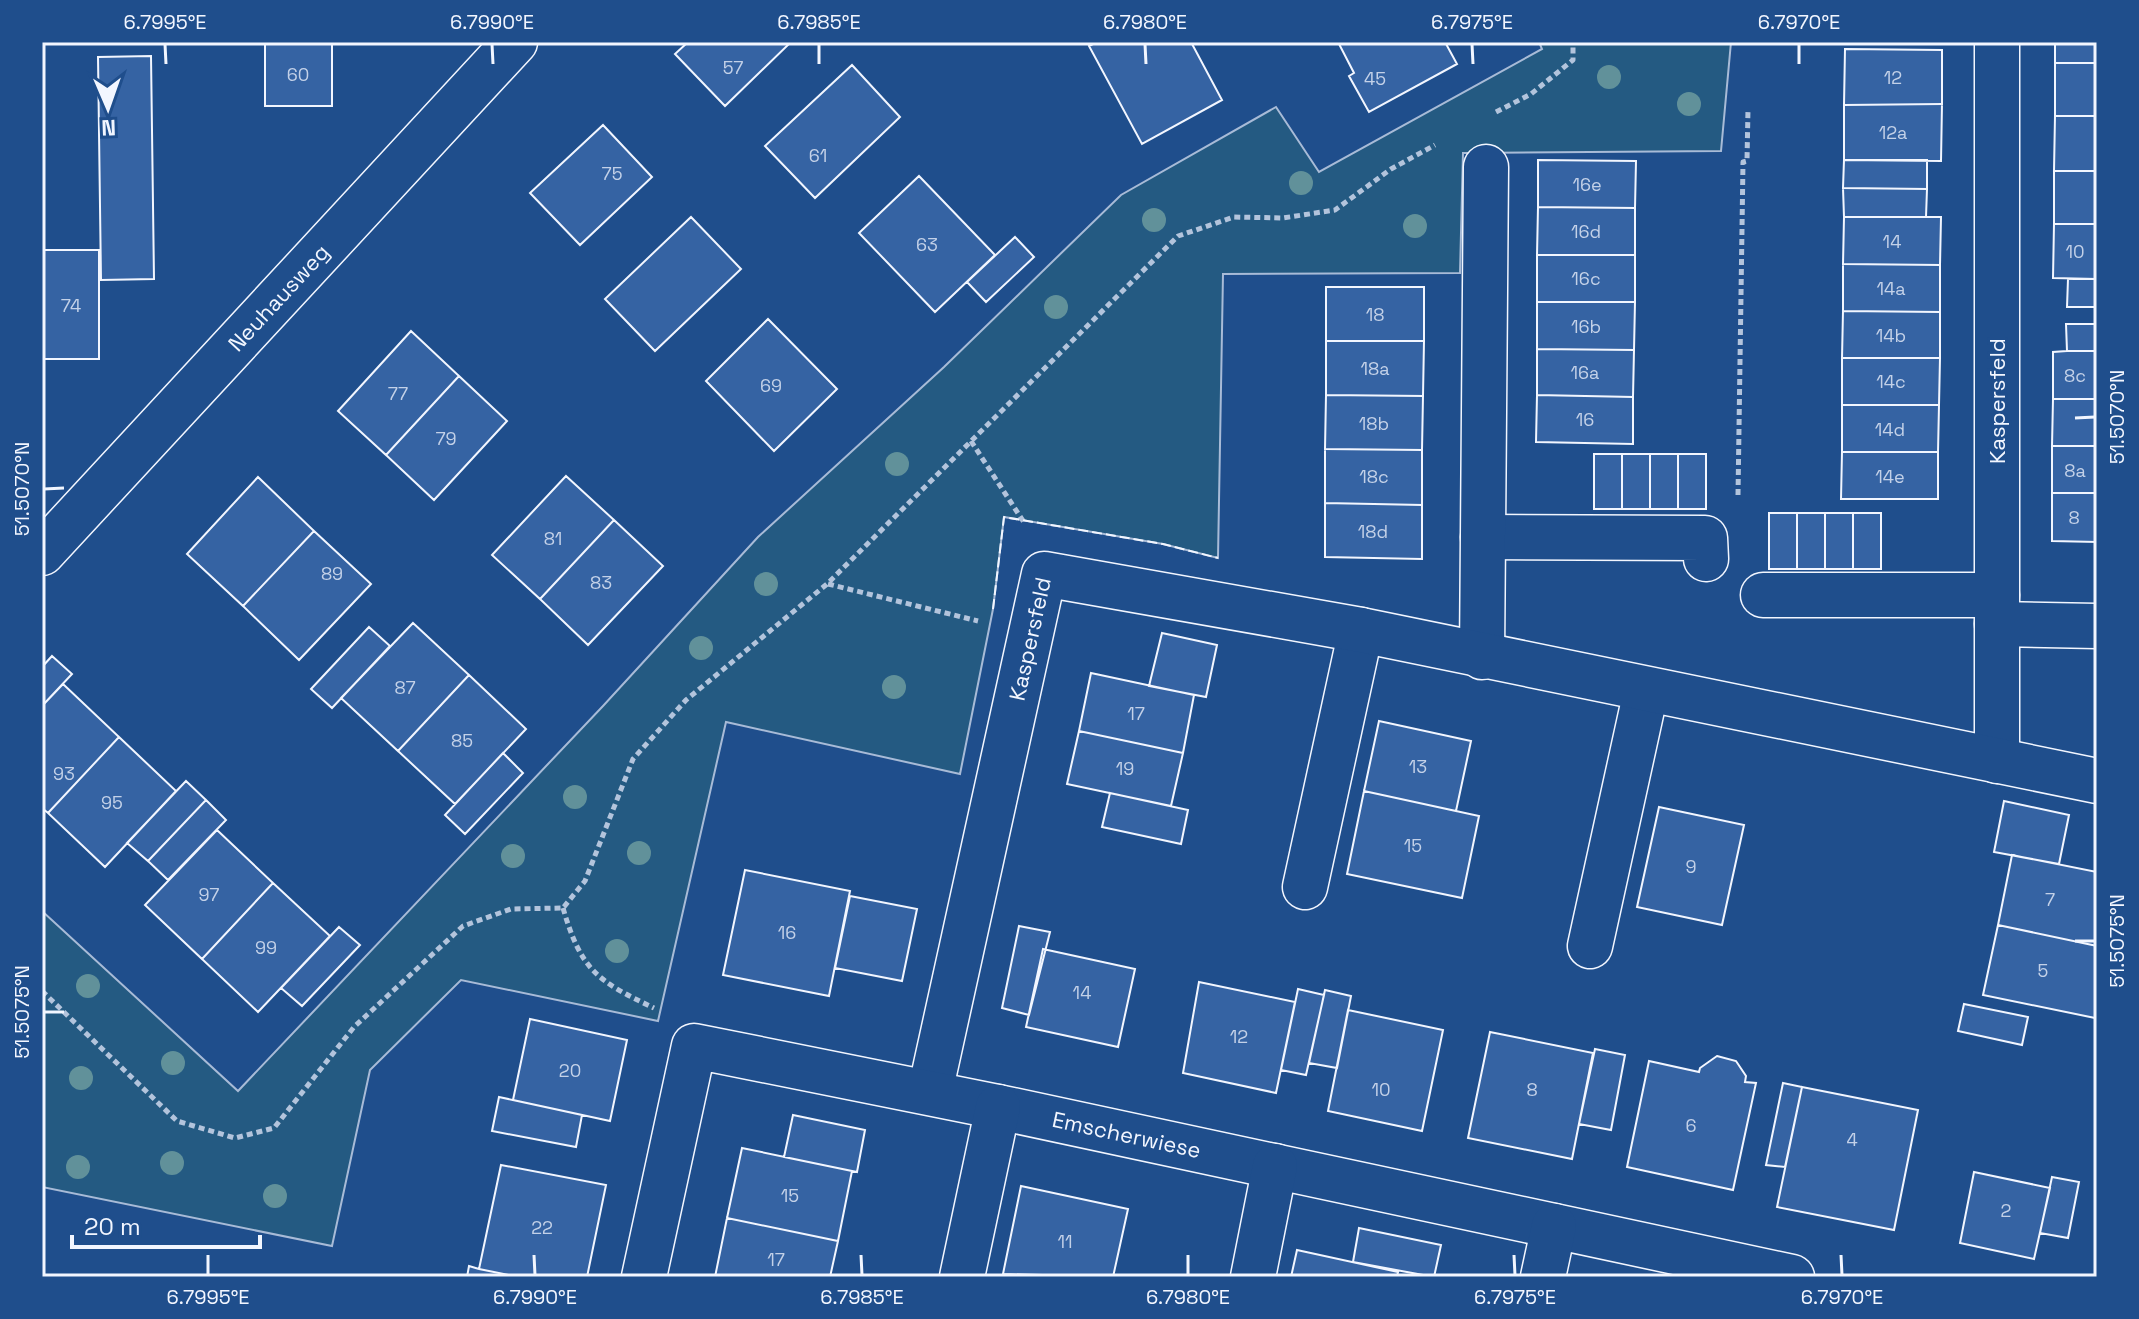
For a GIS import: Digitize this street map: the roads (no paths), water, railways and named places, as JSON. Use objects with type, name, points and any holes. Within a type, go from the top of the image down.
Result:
[{"type":"street","name":"Neuhausweg","points":[[42,553],[515,42]]},
{"type":"street","name":"Kaspersfeld","points":[[1997,42],[1997,761]]},
{"type":"street","points":[[1482,657],[1486,167]]},
{"type":"street","points":[[1483,537],[1705,538],[1706,559]]},
{"type":"street","name":"Kaspersfeld","points":[[930,1092],[1044,574],[1361,630],[1646,691],[2097,781]]},
{"type":"street","points":[[1763,595],[1997,610],[2097,626]]},
{"type":"street","points":[[1305,887],[1361,630]]},
{"type":"street","points":[[1590,946],[1646,691]]},
{"type":"street","name":"Emscherwiese","points":[[644,1277],[694,1046],[930,1092],[1792,1277]]},
{"type":"street","points":[[962,1277],[998,1107]]},
{"type":"street","points":[[1253,1277],[1275,1166]]},
{"type":"street","points":[[1543,1277],[1554,1226]]}]
